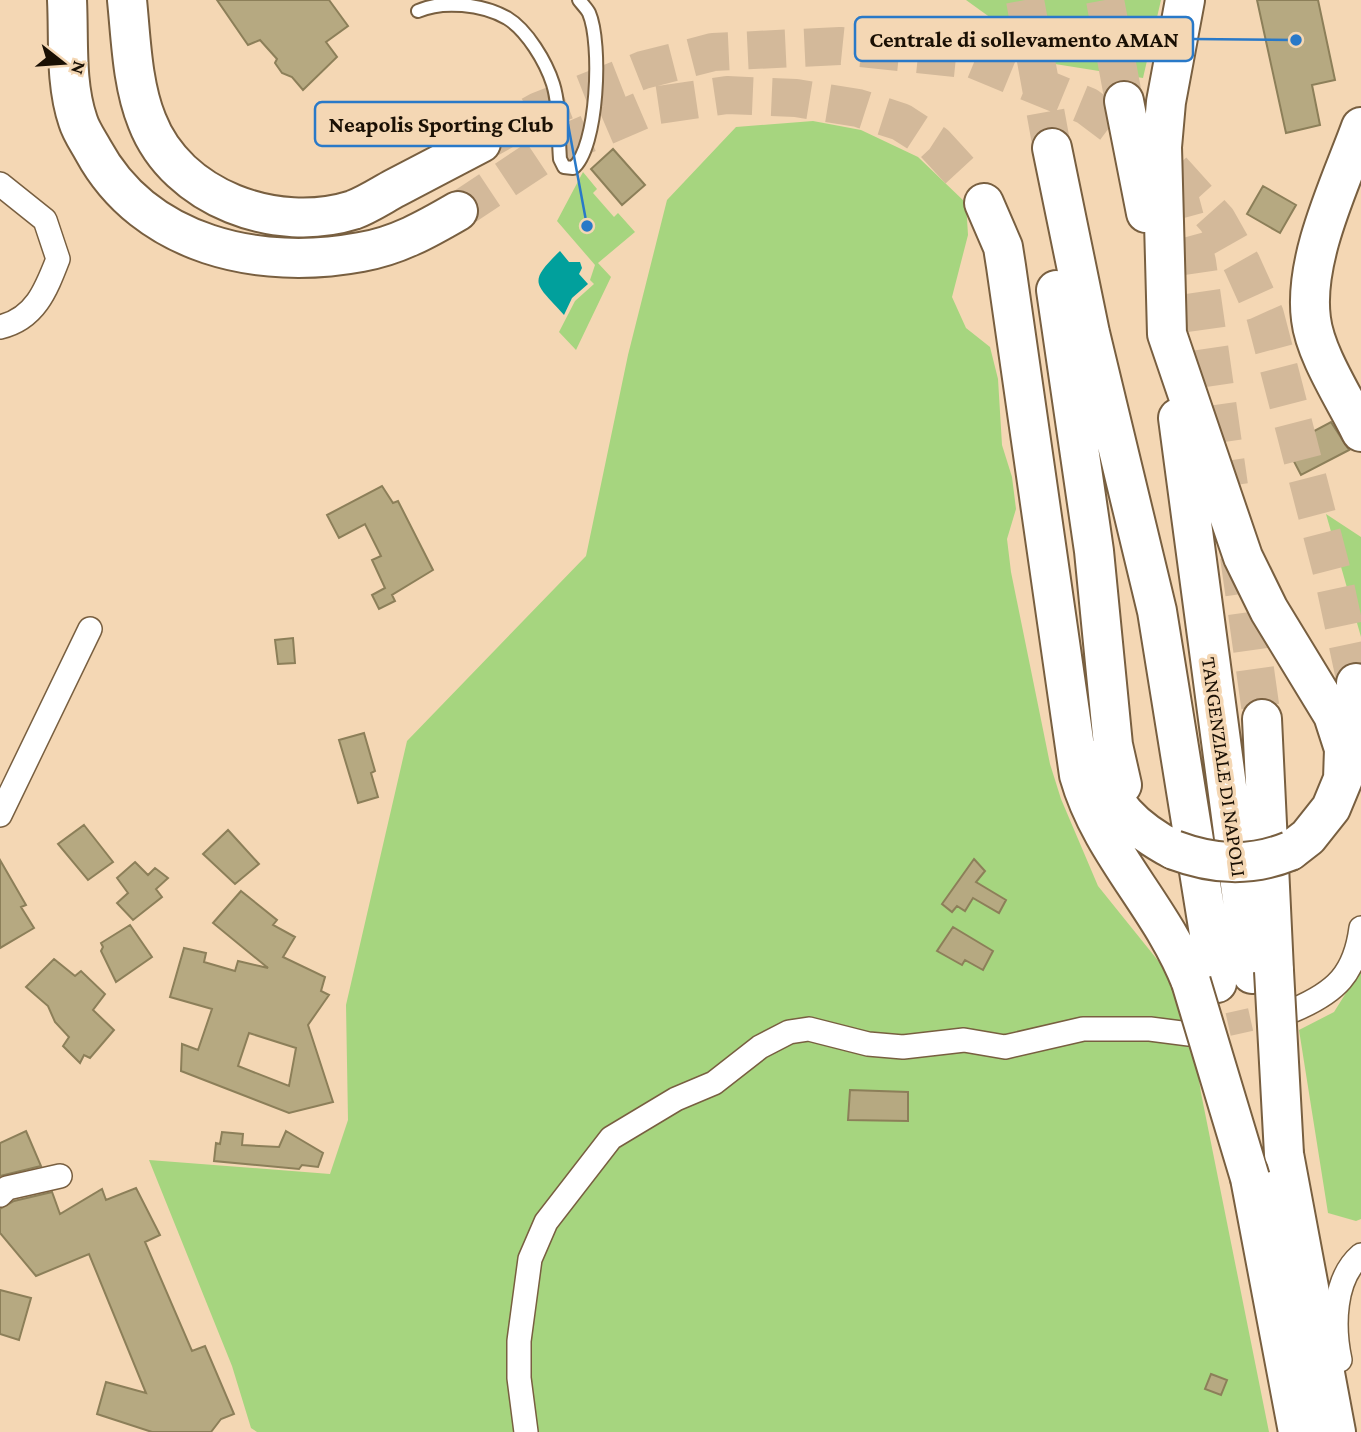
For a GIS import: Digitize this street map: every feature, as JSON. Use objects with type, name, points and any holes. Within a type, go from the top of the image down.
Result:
[{"type":"highway","points":[[67,0],[70,83],[78,122],[102,167],[129,199],[169,227],[205,245],[258,257],[312,257],[362,252],[409,238],[458,211]]},
{"type":"highway","points":[[127,0],[132,54],[146,120],[161,149],[180,170],[206,190],[237,205],[269,215],[301,219],[329,216],[356,209],[481,144]]},
{"type":"highway","points":[[1185,0],[1166,102],[1162,147],[1167,334],[1242,557],[1269,610],[1333,715],[1344,749],[1343,779],[1331,808],[1308,837],[1290,851]]},
{"type":"highway","name":"TANGENZIALE DI NAPOLI","points":[[1124,101],[1167,334],[1234,978]]},
{"type":"highway","points":[[1361,127],[1323,234],[1310,294],[1311,319],[1316,341],[1361,432]]},
{"type":"highway","name":"TANGENZIALE DI NAPOLI","points":[[1174,850],[1154,835],[1133,810],[1116,765],[1094,551],[1054,273],[1052,152],[1090,332],[1157,611],[1234,978]]},
{"type":"highway","points":[[1336,1432],[1284,1154],[1234,978],[1165,926],[1100,832],[1079,775],[1003,247],[977,193],[1019,265],[1039,326],[1100,765],[1107,787],[1126,817],[1150,837],[1174,850],[1225,863],[1261,860],[1290,851],[1320,834],[1353,794],[1361,757]]},
{"type":"highway","points":[[1356,683],[1361,722]]},
{"type":"highway","points":[[1262,719],[1234,978],[1250,1178],[1298,1432]]},
{"type":"street","points":[[0,184],[45,220],[58,259],[42,299],[17,323],[0,327]]},
{"type":"street","points":[[0,815],[90,629]]},
{"type":"street","points":[[1294,1010],[1322,998],[1346,977],[1361,928]]},
{"type":"street","points":[[526,1432],[519,1378],[519,1341],[530,1259],[546,1222],[611,1139],[676,1100],[714,1083],[760,1047],[789,1032],[809,1030],[868,1044],[902,1047],[964,1040],[1005,1047],[1083,1029],[1150,1029],[1189,1034]]},
{"type":"street","points":[[0,1195],[7,1188],[60,1177]]},
{"type":"street","points":[[1353,1432],[1338,1352],[1336,1318],[1348,1274],[1361,1255]]},
{"type":"lane","points":[[418,11],[429,6],[465,4],[507,19],[536,49],[553,85],[560,159],[564,167],[573,168],[585,153],[597,79],[589,13],[579,0]]},
{"type":"green space","points":[[966,0],[1161,0],[1143,78],[1055,64]]},
{"type":"green space","points":[[813,121],[861,130],[918,157],[966,203],[968,235],[952,297],[966,328],[990,347],[998,379],[1002,445],[1012,477],[1016,509],[1007,539],[1011,572],[1050,764],[1061,799],[1098,886],[1164,968],[1190,1022],[1201,1093],[1269,1432],[257,1432],[251,1428],[232,1366],[149,1160],[330,1174],[348,1120],[346,1005],[407,741],[586,556],[628,355],[667,200],[736,127]]},
{"type":"green space","points":[[583,172],[597,189],[593,193],[614,217],[618,213],[635,232],[598,263],[611,277],[576,350],[559,332],[575,301],[594,284],[590,280],[595,265],[557,221]]},
{"type":"green space","points":[[1326,514],[1361,537],[1361,637]]},
{"type":"green space","points":[[1361,969],[1361,1219],[1356,1221],[1328,1213],[1299,1030],[1334,1012]]},
{"type":"water","points":[[560,251],[569,262],[580,262],[582,268],[579,274],[588,284],[572,298],[564,315],[541,289],[539,283],[542,270]]},
{"type":"building","points":[[217,0],[329,0],[348,26],[326,42],[337,57],[303,90],[292,77],[282,73],[275,63],[277,59],[260,40],[248,45]]},
{"type":"building","points":[[1257,0],[1318,0],[1335,80],[1312,85],[1320,125],[1286,133]]},
{"type":"building","points":[[613,149],[645,185],[622,205],[591,169]]},
{"type":"building","points":[[1263,186],[1296,205],[1280,233],[1247,214]]},
{"type":"building","points":[[1331,422],[1349,450],[1301,475],[1286,446]]},
{"type":"building","points":[[382,486],[393,503],[398,501],[433,570],[392,595],[395,601],[379,609],[372,595],[385,588],[372,560],[381,556],[365,524],[339,538],[327,515]]},
{"type":"building","points":[[293,638],[295,663],[278,664],[275,640]]},
{"type":"building","points":[[364,733],[375,771],[371,773],[378,797],[358,803],[339,740]]},
{"type":"building","points":[[84,825],[113,862],[88,880],[58,844]]},
{"type":"building","points":[[228,830],[259,864],[235,884],[203,854]]},
{"type":"building","points":[[974,859],[985,871],[976,882],[1006,900],[999,913],[973,898],[965,911],[957,906],[952,912],[942,904]]},
{"type":"building","points":[[0,860],[26,905],[21,907],[34,928],[0,948]]},
{"type":"building","points":[[135,862],[148,875],[155,868],[168,878],[156,889],[162,897],[133,920],[117,903],[128,893],[117,878]]},
{"type":"building","points":[[241,891],[277,920],[273,925],[295,937],[283,957],[325,977],[321,991],[329,995],[308,1025],[333,1102],[289,1113],[181,1071],[182,1044],[198,1050],[212,1009],[170,997],[184,948],[206,953],[204,962],[235,971],[238,961],[268,968],[213,923]],"holes":[[[249,1033],[296,1048],[289,1086],[238,1066]]]},
{"type":"building","points":[[130,925],[152,957],[116,982],[101,951],[101,943]]},
{"type":"building","points":[[953,927],[993,951],[983,970],[965,960],[962,965],[937,951]]},
{"type":"building","points":[[54,959],[75,976],[81,971],[105,994],[93,1010],[114,1030],[90,1058],[84,1055],[80,1063],[63,1046],[69,1037],[55,1022],[48,1006],[26,987]]},
{"type":"building","points":[[850,1090],[908,1092],[908,1121],[848,1120]]},
{"type":"building","points":[[26,1131],[41,1166],[0,1176],[0,1143]]},
{"type":"building","points":[[286,1131],[323,1153],[318,1167],[302,1165],[299,1169],[214,1161],[216,1143],[220,1144],[222,1132],[243,1134],[242,1145],[279,1147]]},
{"type":"building","points":[[136,1188],[160,1235],[145,1242],[192,1351],[205,1346],[234,1414],[221,1419],[211,1432],[152,1432],[97,1414],[106,1382],[146,1393],[89,1254],[36,1276],[0,1233],[0,1209],[14,1201],[52,1192],[60,1214],[102,1189],[106,1200]]},
{"type":"building","points":[[0,1290],[31,1298],[19,1340],[0,1334]]},
{"type":"building","points":[[1211,1374],[1227,1380],[1221,1395],[1205,1389]]},
{"type":"tunnel","points":[[1025,0],[1052,148]]},
{"type":"tunnel","points":[[1105,0],[1124,101]]},
{"type":"tunnel","points":[[481,143],[539,111],[643,70],[713,52],[840,46],[975,60],[1087,106],[1171,169],[1217,220],[1242,264],[1265,315],[1334,580],[1356,683]]},
{"type":"tunnel","points":[[458,211],[550,150],[652,106],[727,95],[796,98],[858,108],[901,122],[935,144],[971,183]]},
{"type":"tunnel","points":[[1175,181],[1197,262],[1229,486]]},
{"type":"tunnel","points":[[1239,556],[1262,719]]},
{"type":"tunnel","points":[[1195,1032],[1288,1011]]},
{"type":"place","name":"Centrale di sollevamento AMAN","points":[[1296,40]]},
{"type":"place","name":"Neapolis Sporting Club","points":[[587,226]]}]
